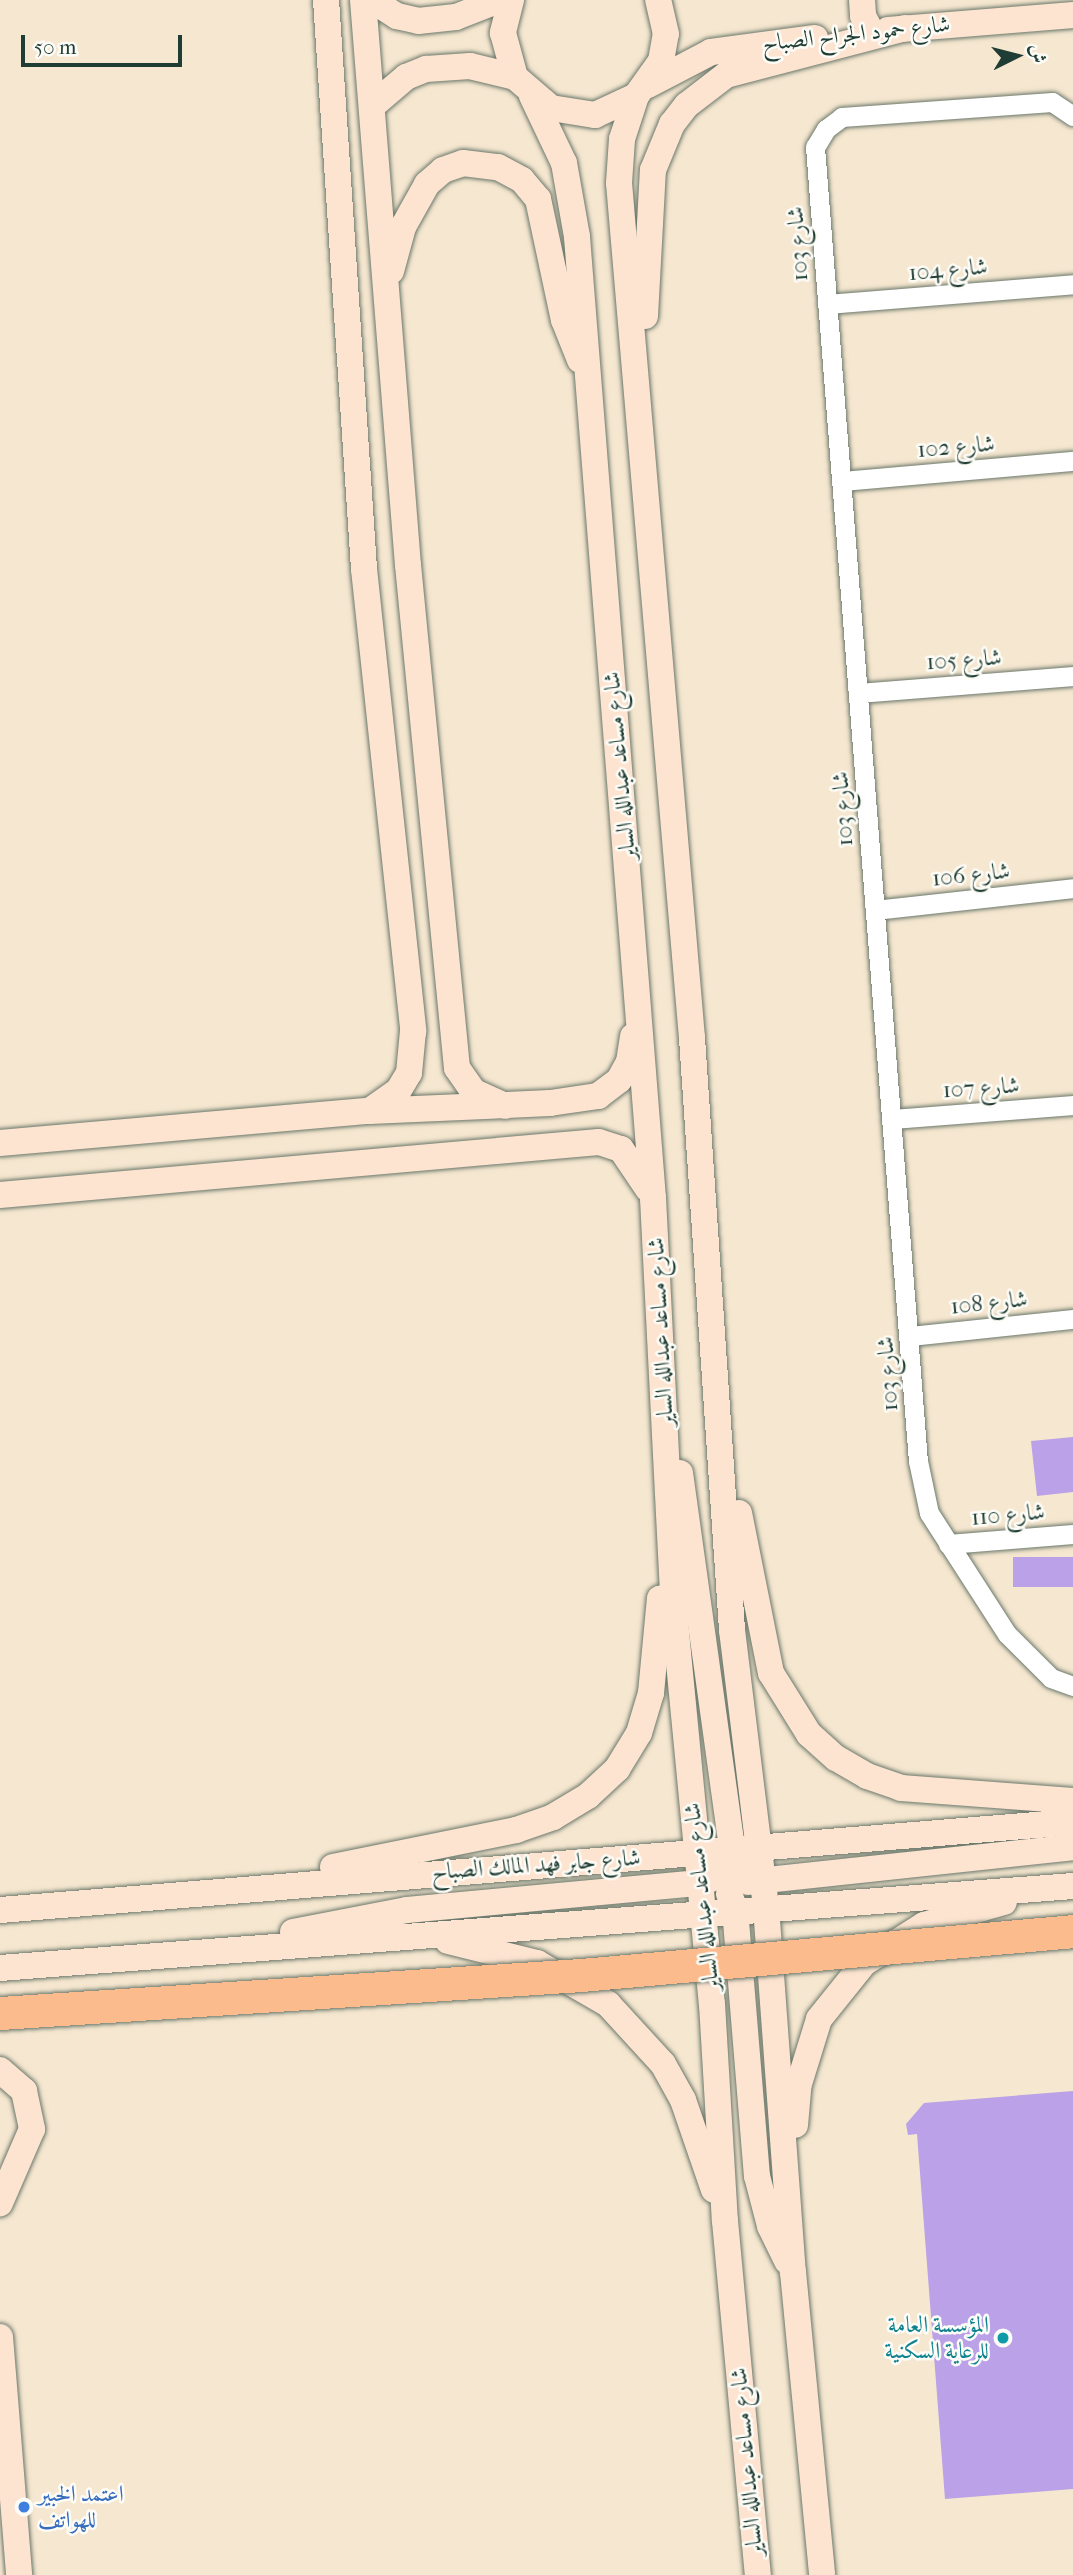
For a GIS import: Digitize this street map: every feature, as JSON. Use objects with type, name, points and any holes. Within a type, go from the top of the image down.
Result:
[{"type":"highway","points":[[0,2014],[581,1975],[1073,1931]]},
{"type":"street","points":[[326,0],[364,569],[413,1031],[409,1073],[398,1091],[369,1111]]},
{"type":"street","points":[[363,0],[408,565],[457,1068],[474,1092],[505,1106]]},
{"type":"street","points":[[372,0],[397,16],[418,22],[456,18],[499,0]]},
{"type":"street","name":"شارع مساعد عبدالله الساير","points":[[511,0],[503,33],[524,87],[555,139],[570,187],[589,376],[653,1198],[666,1416],[670,1541],[697,1853],[766,1907],[793,2272],[822,2575]]},
{"type":"street","name":"شارع مساعد عبدالله الساير","points":[[657,0],[666,34],[661,61],[642,91],[622,139],[619,183],[641,419],[721,1422],[732,1630],[758,1847],[703,1911],[725,2221],[758,2575]]},
{"type":"street","points":[[862,0],[863,16],[871,31]]},
{"type":"street","name":"شارع حمود الجراح الصباح","points":[[524,87],[551,108],[584,115],[617,108],[678,65],[719,50],[871,31],[1073,15]]},
{"type":"street","points":[[641,419],[649,197],[653,170],[672,124],[705,88],[726,75],[905,28]]},
{"type":"street","points":[[372,106],[406,77],[426,69],[470,66],[524,87]]},
{"type":"street","name":"شارع 103","points":[[1073,116],[1052,102],[842,117],[826,129],[815,147],[918,1461],[929,1513],[1007,1634],[1051,1678],[1073,1686]]},
{"type":"street","points":[[389,322],[394,262],[403,227],[427,184],[443,170],[463,163],[498,167],[522,180],[538,199],[564,320],[589,376]]},
{"type":"street","name":"شارع 104","points":[[827,304],[1073,284]]},
{"type":"street","name":"شارع 102","points":[[843,481],[1073,461]]},
{"type":"street","points":[[364,569],[374,579],[388,582],[400,576],[408,565]]},
{"type":"street","name":"شارع 105","points":[[858,693],[1073,676]]},
{"type":"street","name":"شارع 106","points":[[875,910],[1073,888]]},
{"type":"street","points":[[0,1143],[369,1111],[550,1103],[598,1096],[619,1080],[629,1062],[638,1000]]},
{"type":"street","points":[[550,1103],[556,1124],[551,1146]]},
{"type":"street","name":"شارع 107","points":[[892,1119],[1073,1105]]},
{"type":"street","points":[[0,1195],[599,1142],[621,1149],[635,1163],[653,1198]]},
{"type":"street","name":"شارع 108","points":[[910,1336],[1073,1319]]},
{"type":"street","points":[[666,1416],[690,1522],[732,1880],[757,2176],[770,2226],[793,2272]]},
{"type":"street","points":[[721,1422],[771,1673],[809,1734],[856,1770],[901,1788],[1073,1801]]},
{"type":"street","name":"شارع 110","points":[[948,1544],[1073,1534]]},
{"type":"street","points":[[274,1885],[397,1852],[516,1830],[588,1796],[617,1769],[639,1733],[652,1693],[670,1541]]},
{"type":"street","points":[[758,1847],[1073,1822]]},
{"type":"street","points":[[241,1949],[312,1927],[375,1914],[1073,1847]]},
{"type":"street","name":"شارع جابر فهد المالك الصباح","points":[[0,1910],[173,1898],[274,1885],[697,1853]]},
{"type":"street","points":[[766,1907],[1073,1886]]},
{"type":"street","points":[[787,2188],[807,2053],[820,2019],[839,1989],[892,1941],[924,1925],[1042,1888]]},
{"type":"street","points":[[0,1968],[703,1911]]},
{"type":"street","points":[[415,1935],[537,1963],[608,2004],[646,2043],[683,2100],[725,2221]]},
{"type":"street","points":[[0,2070],[23,2091],[32,2129],[0,2203]]},
{"type":"street","points":[[0,2337],[19,2575]]},
{"type":"building","points":[[1073,1437],[1073,1492],[1037,1496],[1031,1441]]},
{"type":"building","points":[[1013,1557],[1073,1557],[1073,1587],[1013,1587]]},
{"type":"building","name":"المؤسسة العامة للرعاية السكنية","points":[[1073,2091],[1073,2489],[945,2499],[917,2134],[908,2135],[906,2124],[924,2103]]},
{"type":"place","name":"المؤسسة العامة للرعاية السكنية","points":[[1003,2338]]},
{"type":"place","name":"اعتمد الخبير للهواتف","points":[[24,2507]]}]
